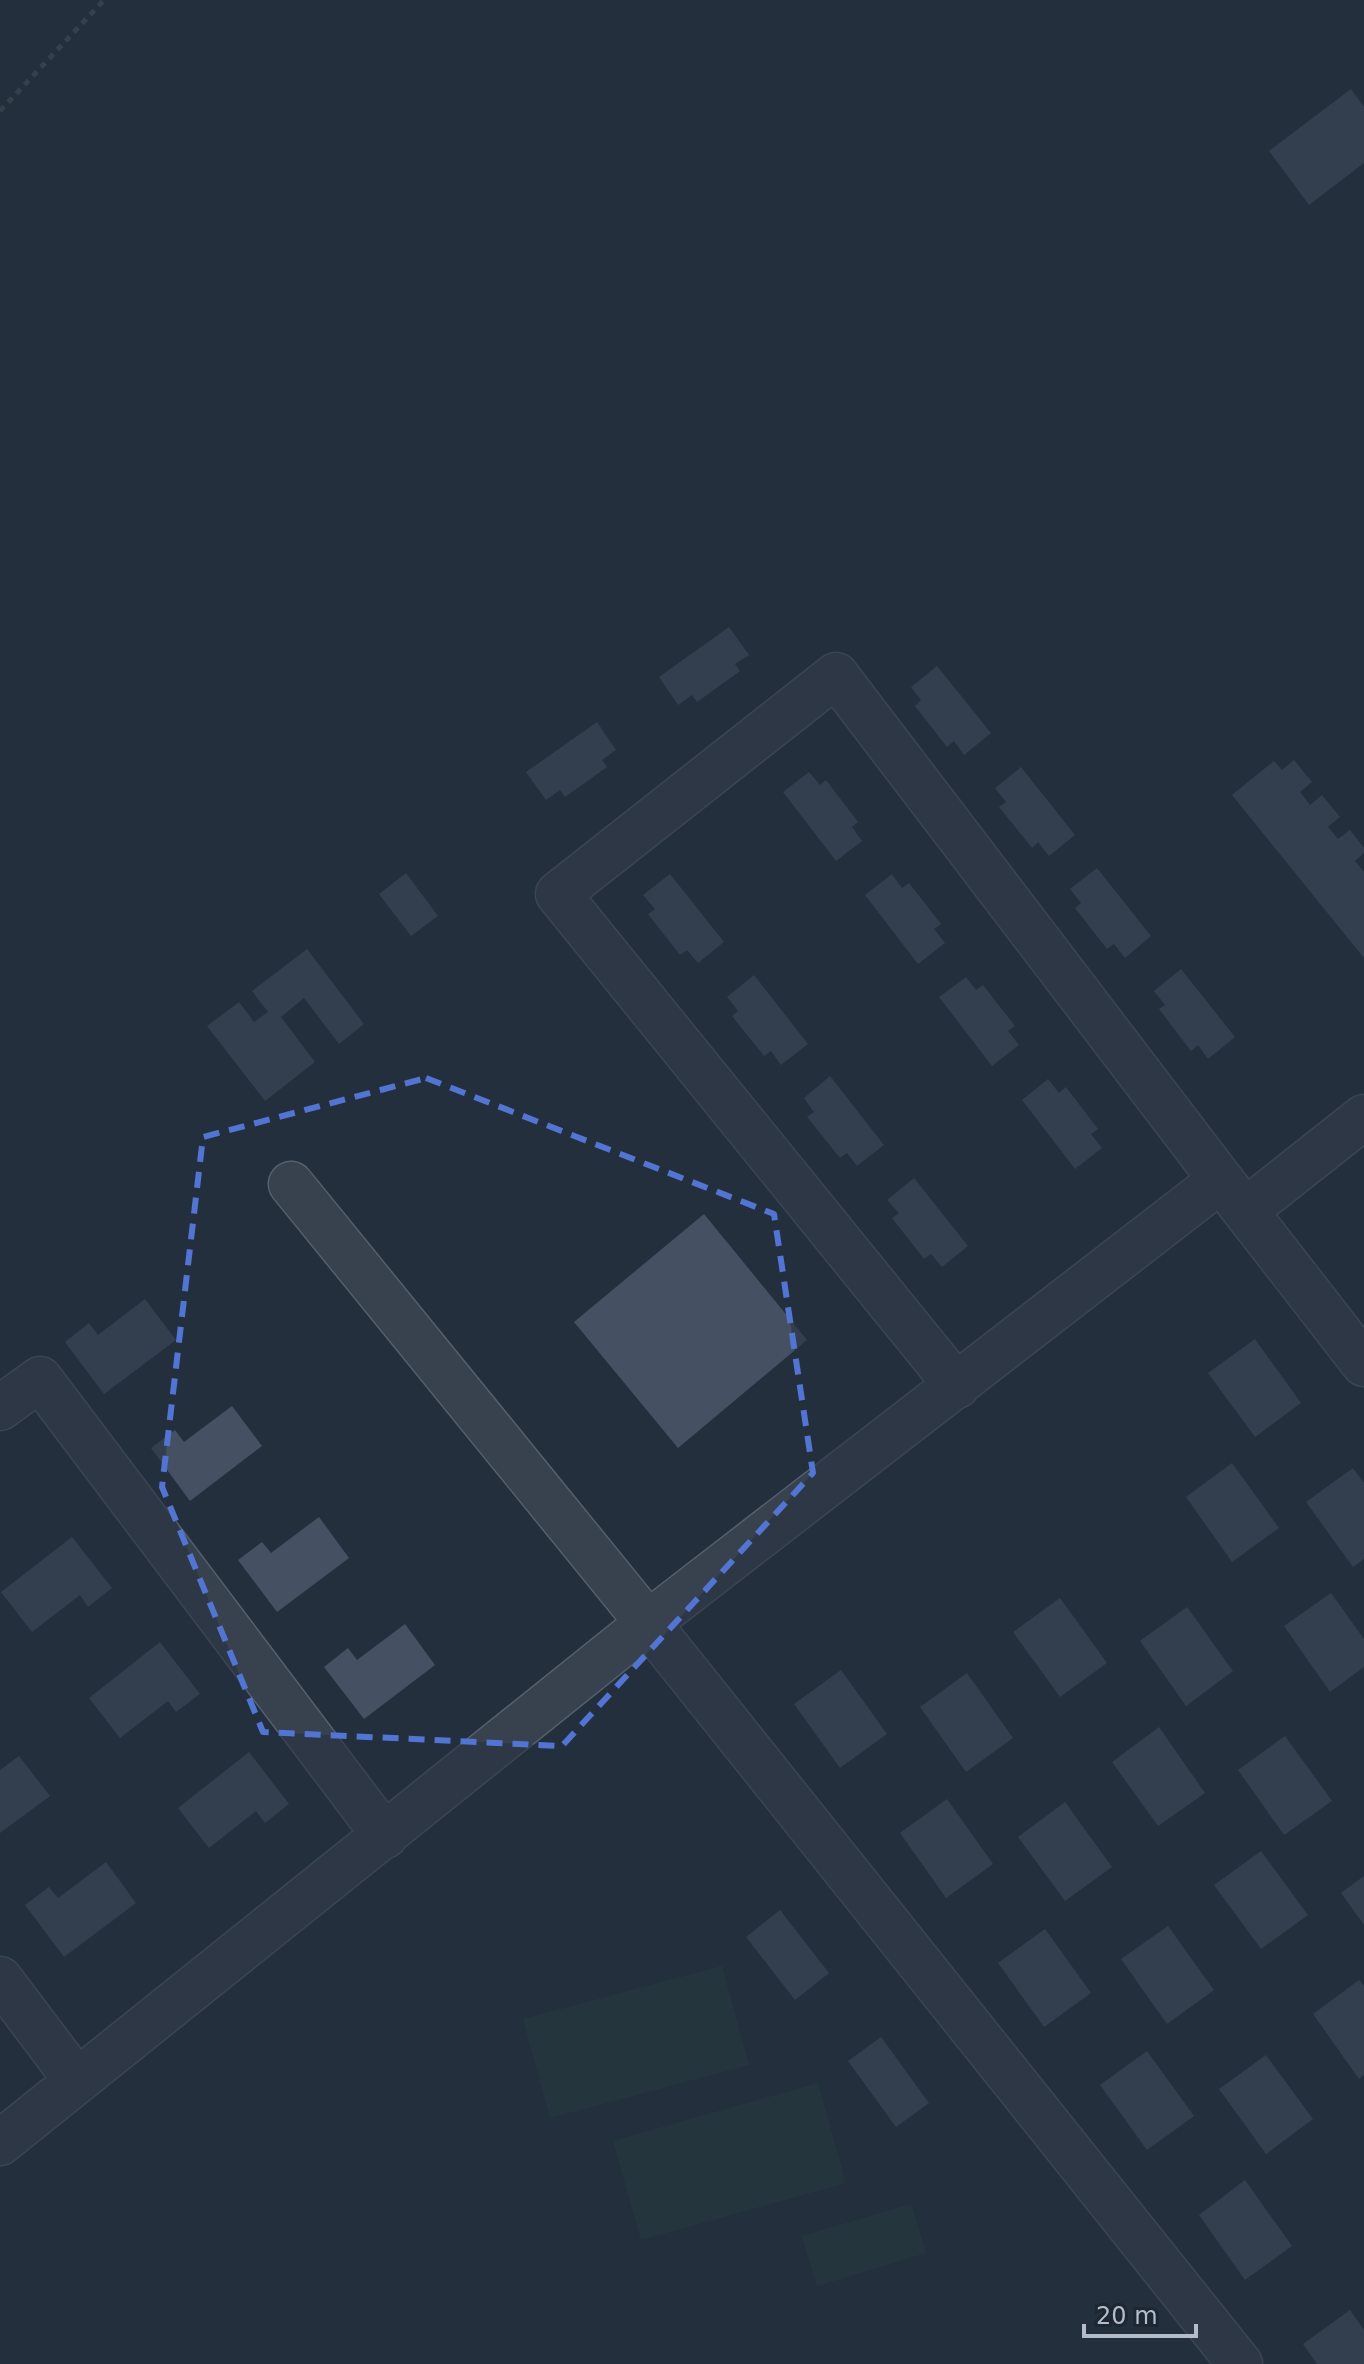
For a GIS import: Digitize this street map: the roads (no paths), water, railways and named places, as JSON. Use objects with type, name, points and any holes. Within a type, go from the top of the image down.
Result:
[{"type":"lane","points":[[957,1386],[558,894],[836,675],[1364,1364]]},
{"type":"lane","points":[[0,2143],[648,1623],[957,1386],[1233,1195],[1364,1117]]},
{"type":"lane","points":[[291,1184],[648,1623],[1240,2364]]},
{"type":"lane","points":[[0,1408],[40,1379],[385,1836]]},
{"type":"lane","points":[[0,1979],[77,2081]]}]
